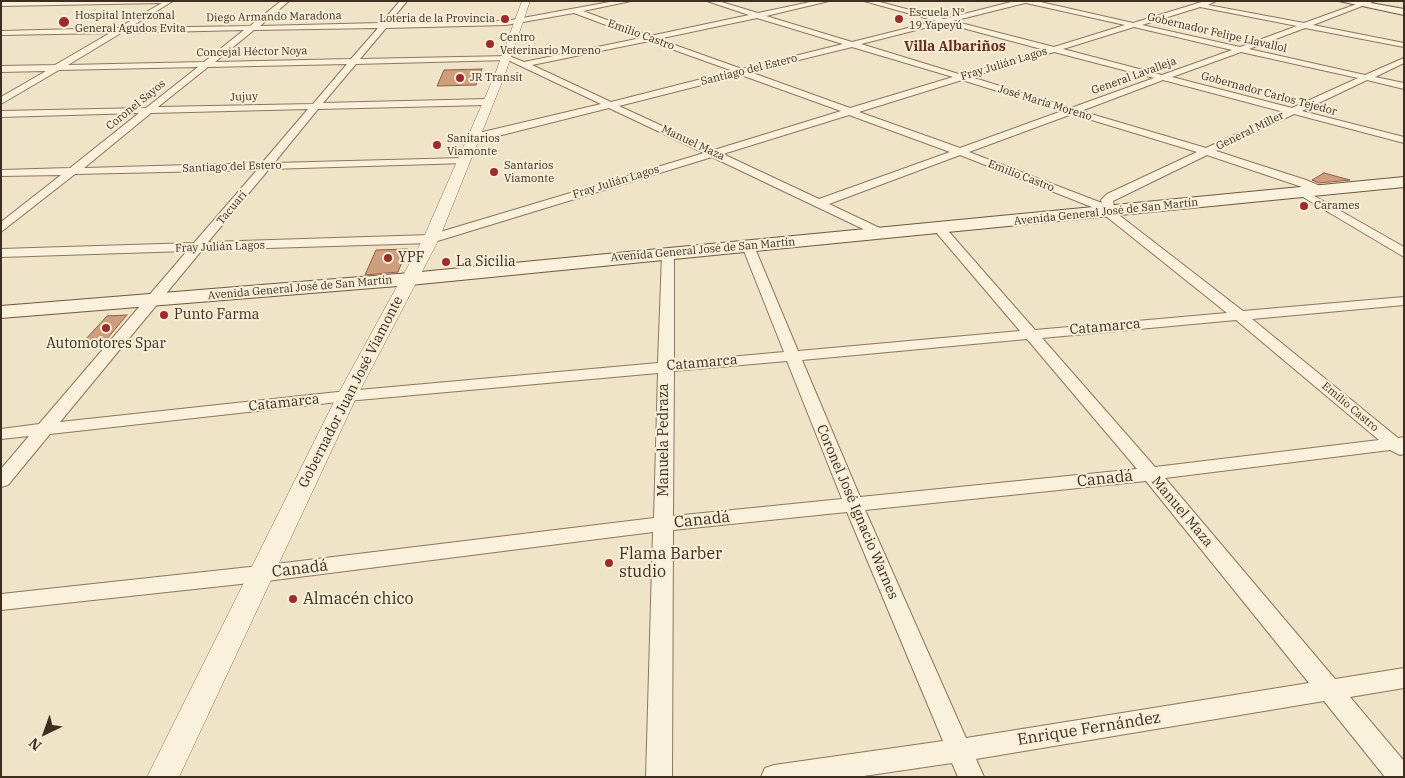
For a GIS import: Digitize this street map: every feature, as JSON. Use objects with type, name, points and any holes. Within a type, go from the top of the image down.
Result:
[{"type":"main road","points":[[1343,1],[1367,3],[1404,12]]},
{"type":"main road","name":"Avenida General José de San Martín","points":[[1,312],[410,279],[1404,182]]},
{"type":"street","points":[[1,4],[161,1]]},
{"type":"street","points":[[1,101],[170,1]]},
{"type":"street","name":"Coronel Sayos","points":[[1,228],[286,1]]},
{"type":"street","name":"Tacuarí","points":[[1,482],[404,1]]},
{"type":"street","name":"Gobernador Juan José Viamonte","points":[[163,777],[259,574],[347,396],[431,239],[474,138],[526,1]]},
{"type":"street","name":"Diego Armando Maradona","points":[[1,33],[517,22],[628,1]]},
{"type":"street","name":"José María Moreno","points":[[710,1],[1207,152],[1321,190]]},
{"type":"street","points":[[525,65],[826,1]]},
{"type":"street","name":"Gobernador Carlos Tejedor","points":[[867,1],[1404,140]]},
{"type":"street","name":"Santiago del Estero","points":[[474,138],[1025,1]]},
{"type":"street","name":"Gobernador Felipe Llavallol","points":[[1025,1],[1404,86]]},
{"type":"street","points":[[1183,1],[1404,45]]},
{"type":"street","name":"Fray Julián Lagos","points":[[1,253],[431,239],[1213,1]]},
{"type":"street","name":"General Lavalleja","points":[[820,203],[1367,3]]},
{"type":"street","name":"Emilio Castro","points":[[576,11],[960,152],[1101,207],[1401,446]]},
{"type":"street","name":"General Miller","points":[[1108,212],[1108,200],[1111,196],[1404,60]]},
{"type":"street","name":"Concejal Héctor Noya","points":[[1,69],[354,61],[502,64]]},
{"type":"street","name":"Manuel Maza","points":[[502,64],[525,65],[713,152],[880,234]]},
{"type":"street","name":"Jujuy","points":[[1,114],[487,102]]},
{"type":"street","name":"Santiago del Estero","points":[[1,173],[463,161]]},
{"type":"street","points":[[1302,192],[1404,253]]},
{"type":"street","name":"Manuel Maza","points":[[939,228],[1150,474],[1401,777]]},
{"type":"street","name":"Coronel José Ignacio Warnes","points":[[748,246],[853,504],[971,777]]},
{"type":"street","name":"Manuela Pedraza","points":[[659,777],[668,254]]},
{"type":"street","name":"Catamarca","points":[[1,434],[347,396],[1029,333],[1404,301]]},
{"type":"street","name":"Canadá","points":[[1,602],[259,574],[664,524],[1401,446]]},
{"type":"street","name":"Enrique Fernández","points":[[774,777],[960,750],[1404,678]]},
{"type":"building","name":"JR Transit","points":[[482,69],[476,85],[437,86],[444,70]]},
{"type":"building","points":[[1324,173],[1350,180],[1319,183],[1312,180]]},
{"type":"building","name":"YPF","points":[[407,249],[398,272],[365,275],[376,250]]},
{"type":"building","name":"Automotores Spar","points":[[127,315],[106,340],[85,340],[107,316]]},
{"type":"place","name":"Loteria de la Provincia","points":[[505,19]]},
{"type":"place","name":"Escuela Nº 19 Yapeyú","points":[[899,19]]},
{"type":"place","name":"Hospital Interzonal General Agudos Evita","points":[[64,22]]},
{"type":"place","name":"Centro Veterinario Moreno","points":[[490,44]]},
{"type":"place","name":"JR Transit","points":[[460,78]]},
{"type":"place","name":"Sanitarios Viamonte","points":[[437,145]]},
{"type":"place","name":"Santarios Viamonte","points":[[494,172]]},
{"type":"place","name":"Carames","points":[[1304,206]]},
{"type":"place","name":"YPF","points":[[388,258]]},
{"type":"place","name":"La Sicilia","points":[[446,262]]},
{"type":"place","name":"Punto Farma","points":[[164,315]]},
{"type":"place","name":"Automotores Spar","points":[[106,328]]},
{"type":"place","name":"Flama Barber studio","points":[[609,563]]},
{"type":"place","name":"Almacén chico","points":[[293,599]]},
{"type":"district","name":"Villa Albariños","points":[[955,47]]}]
